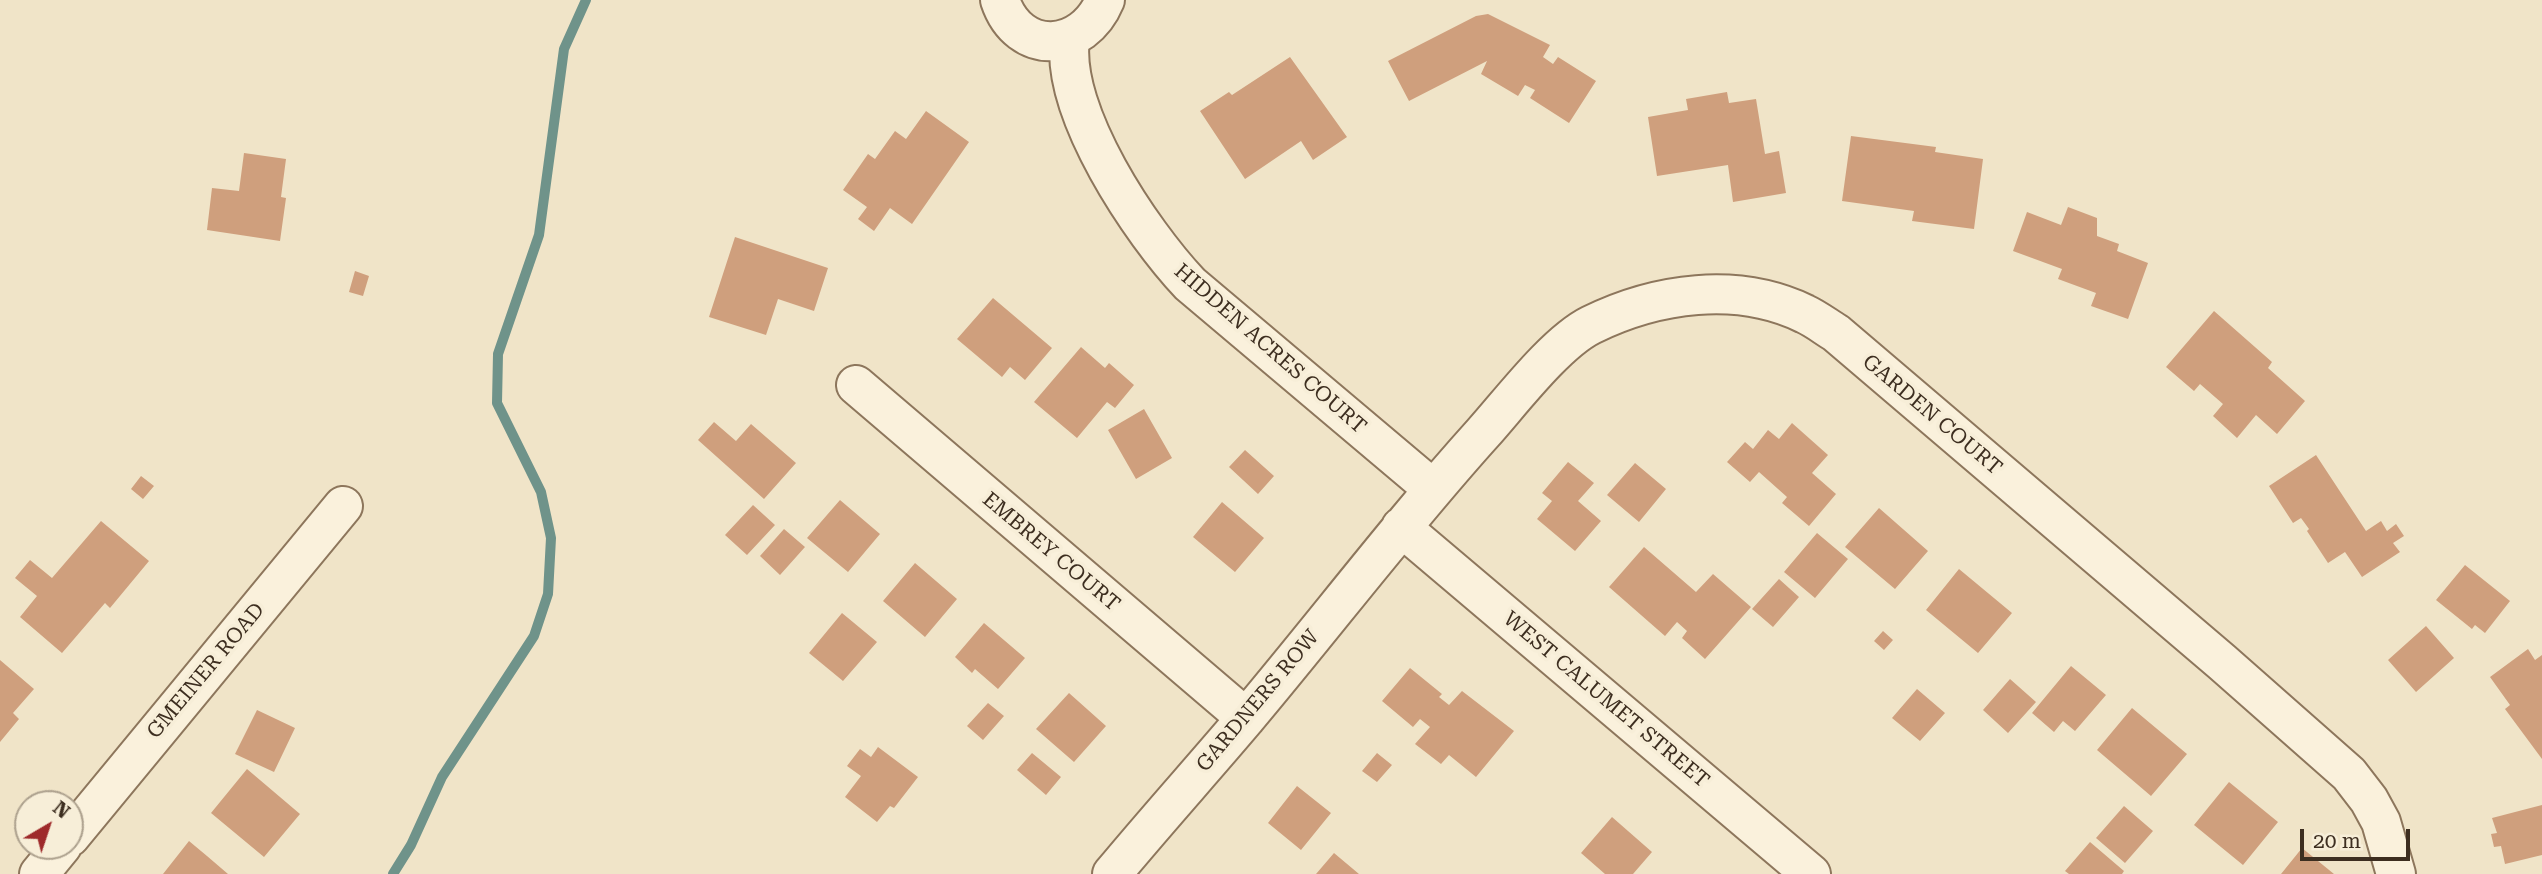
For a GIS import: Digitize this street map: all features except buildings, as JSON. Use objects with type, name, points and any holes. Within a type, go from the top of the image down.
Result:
[{"type":"street","points":[[1000,0],[1008,18],[1020,30],[1035,39],[1053,41],[1070,39],[1086,30],[1098,16],[1105,0]]},
{"type":"street","name":"HIDDEN ACRES COURT","points":[[1070,39],[1068,54],[1076,90],[1095,147],[1119,190],[1177,270],[1190,284],[1433,489]]},
{"type":"street","name":"GARDEN COURT","points":[[1401,527],[1555,353],[1589,326],[1656,300],[1677,296],[1731,294],[1776,303],[1805,314],[1836,333],[2222,662],[2349,774],[2369,800],[2381,822],[2396,874]]},
{"type":"street","name":"EMBREY COURT","points":[[856,385],[1246,718]]},
{"type":"street","name":"GMEINER ROAD","points":[[84,820],[343,506]]},
{"type":"street","name":"GARDNERS ROW","points":[[1112,874],[1246,718],[1401,527]]},
{"type":"street","name":"WEST CALUMET STREET","points":[[1401,527],[1811,874]]},
{"type":"street","points":[[39,874],[50,860]]},
{"type":"waterway","points":[[393,874],[411,845],[442,777],[534,636],[548,594],[551,538],[541,492],[497,403],[498,354],[539,235],[564,49],[586,0]]}]
